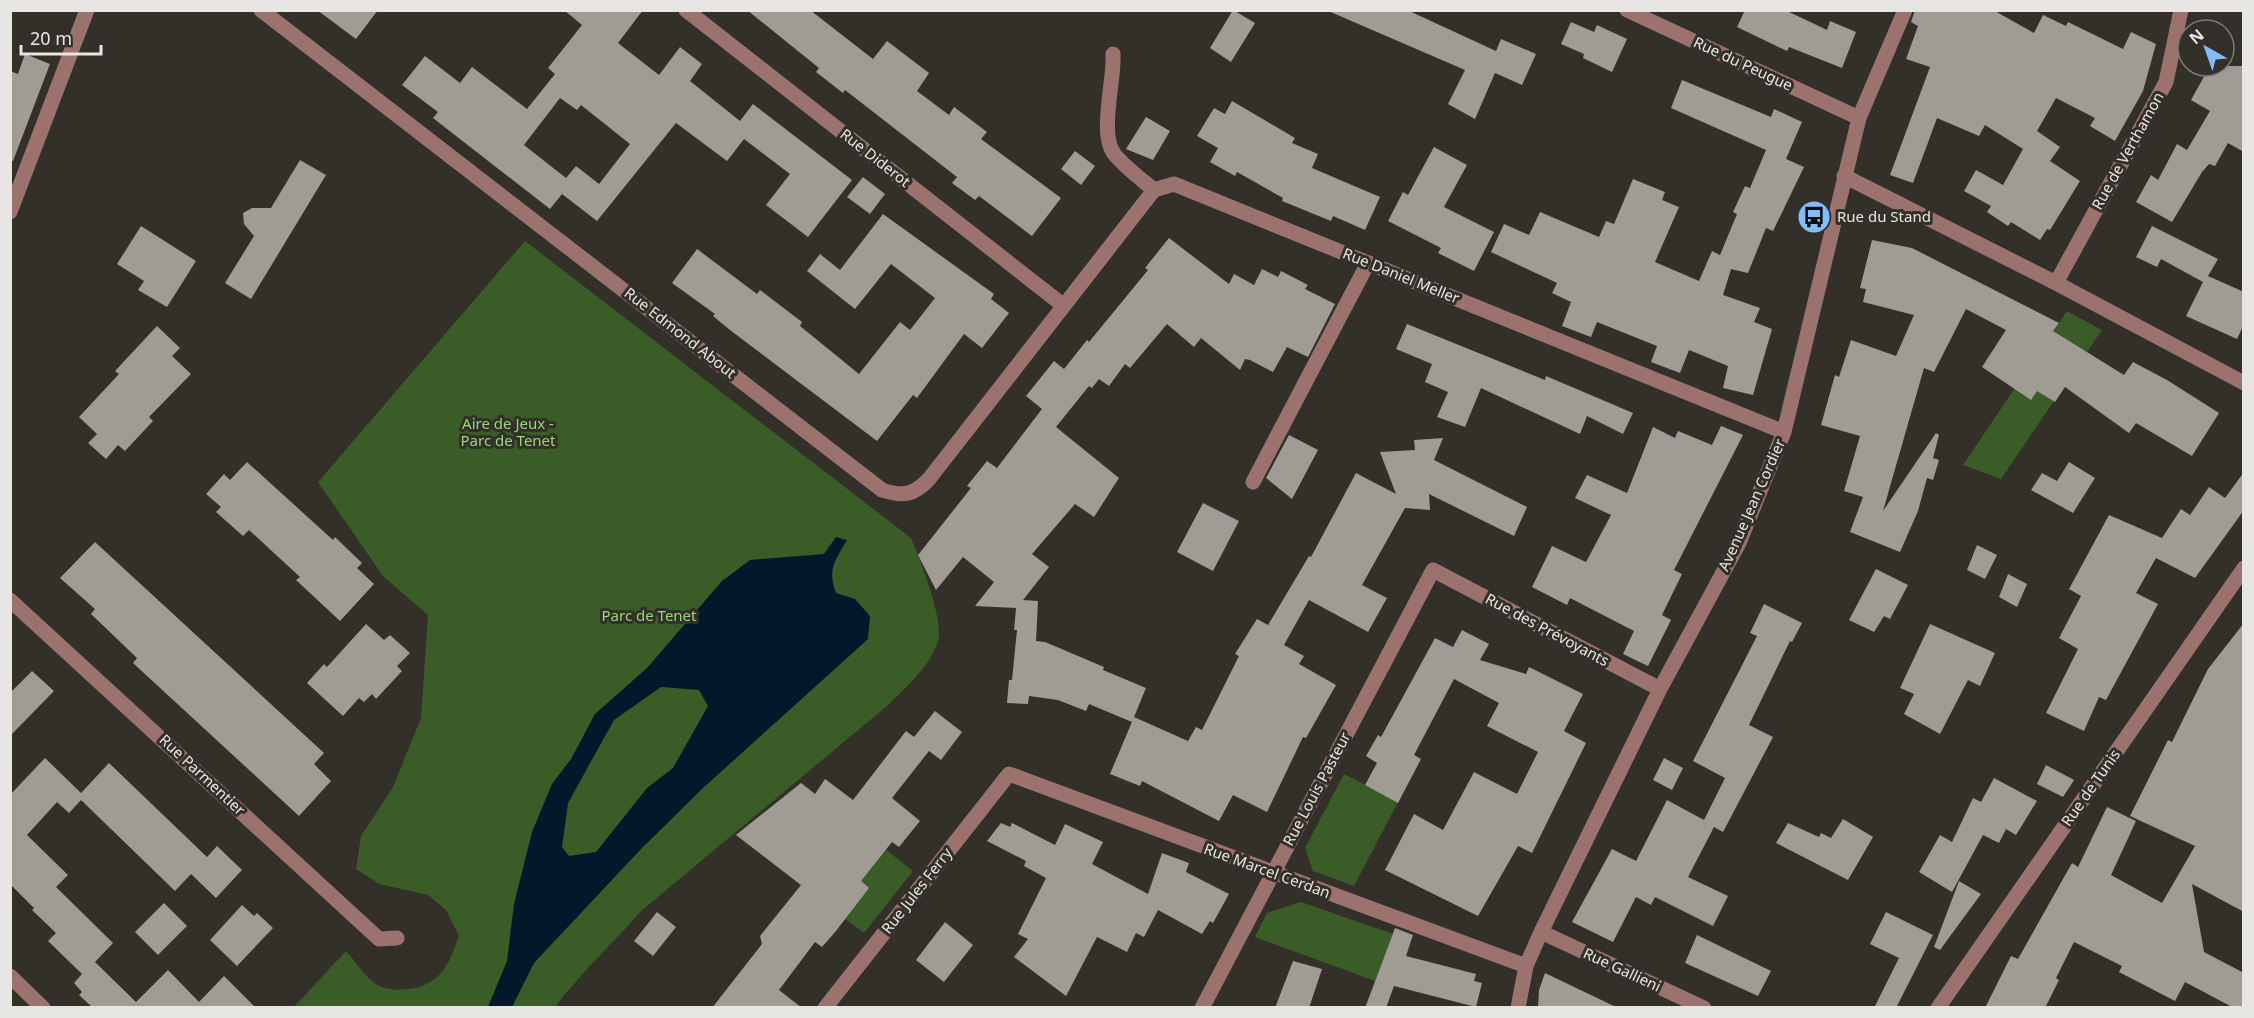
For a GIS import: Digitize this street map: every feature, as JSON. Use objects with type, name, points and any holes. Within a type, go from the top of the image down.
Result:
[{"type":"street","points":[[10,212],[87,10]]},
{"type":"street","name":"Rue Edmond About","points":[[261,10],[882,490],[900,496],[918,490],[1064,306]]},
{"type":"street","name":"Rue Diderot","points":[[686,10],[1064,306]]},
{"type":"street","name":"Rue du Peugue","points":[[1627,10],[1858,118]]},
{"type":"street","name":"Avenue Jean Cordier","points":[[1518,1008],[1526,966],[1541,933],[1660,689],[1739,543],[1784,432],[1858,118],[1905,10]]},
{"type":"street","name":"Rue de Verthamon","points":[[2056,283],[2166,82],[2181,10]]},
{"type":"street","points":[[1064,306],[1154,190],[1114,154],[1109,139],[1109,98],[1114,71],[1113,54]]},
{"type":"street","points":[[1844,176],[2056,283],[2244,383]]},
{"type":"street","name":"Rue Daniel Meller","points":[[1154,190],[1162,185],[1174,184],[1784,432]]},
{"type":"street","points":[[1253,482],[1368,262]]},
{"type":"street","name":"Rue de Tunis","points":[[1938,1008],[2244,568]]},
{"type":"street","name":"Rue des Prévoyants","points":[[1433,570],[1660,689]]},
{"type":"street","name":"Rue Louis Pasteur","points":[[1202,1008],[1433,570]]},
{"type":"street","name":"Rue Parmentier","points":[[10,600],[379,939],[397,938]]},
{"type":"street","name":"Rue Marcel Cerdan","points":[[1009,774],[1273,874],[1526,966]]},
{"type":"street","name":"Rue Jules Ferry","points":[[825,1008],[1009,774]]},
{"type":"street","name":"Rue Gallieni","points":[[1541,933],[1704,1008]]},
{"type":"street","points":[[10,976],[44,1008]]},
{"type":"green space","name":"Parc de Tenet","points":[[525,241],[911,538],[925,574],[938,619],[938,641],[923,668],[887,706],[640,912],[555,1007],[293,1008],[346,951],[374,983],[388,989],[405,990],[422,986],[440,974],[459,936],[446,910],[428,895],[379,884],[356,869],[361,836],[393,787],[421,718],[428,615],[383,576],[318,482]]},
{"type":"green space","points":[[2067,311],[2102,330],[2001,479],[1963,465]]},
{"type":"green space","points":[[1344,774],[1398,802],[1354,886],[1313,871],[1305,848]]},
{"type":"green space","points":[[801,783],[913,871],[864,933],[736,835]]},
{"type":"green space","points":[[1301,902],[1393,934],[1375,981],[1255,937],[1267,913]]},
{"type":"water","points":[[836,537],[847,540],[832,571],[833,585],[836,593],[855,599],[870,616],[868,639],[703,788],[641,849],[534,963],[512,1007],[488,1007],[507,961],[514,904],[532,832],[552,784],[571,759],[595,714],[647,668],[722,581],[750,560],[824,554]],"holes":[[[661,687],[699,690],[708,706],[673,768],[647,788],[596,852],[569,856],[562,847],[568,803],[614,720]]]},
{"type":"building","points":[[317,10],[378,10],[356,39]]},
{"type":"building","points":[[564,10],[643,10],[618,43],[659,75],[680,47],[702,64],[690,81],[740,121],[753,104],[852,180],[808,237],[766,205],[790,174],[744,139],[727,161],[676,123],[597,221],[562,194],[550,209],[433,118],[438,112],[402,85],[425,56],[460,83],[472,67],[527,109],[555,74],[548,68],[582,25]],"holes":[[[560,98],[577,110],[581,105],[630,144],[599,184],[576,166],[566,178],[524,145]]]},
{"type":"building","points":[[747,10],[810,10],[873,59],[887,41],[929,73],[917,91],[949,115],[954,107],[987,132],[981,139],[1061,198],[1032,236],[979,196],[975,200],[952,183],[957,177],[845,90],[843,93],[816,72],[819,68]]},
{"type":"building","points":[[1233,10],[1255,23],[1231,62],[1210,48]]},
{"type":"building","points":[[1326,10],[1407,10],[1496,51],[1501,39],[1536,54],[1522,85],[1495,73],[1475,119],[1448,104],[1465,70]]},
{"type":"building","points":[[1745,10],[1785,10],[1827,30],[1830,21],[1856,32],[1842,68],[1789,47],[1787,51],[1737,27]]},
{"type":"building","points":[[1915,10],[1993,10],[2034,33],[2043,15],[2066,26],[2068,22],[2123,49],[2131,32],[2156,44],[2143,91],[2115,141],[2090,126],[2095,118],[2056,98],[2037,131],[2060,147],[2050,161],[2080,181],[2050,230],[2047,229],[2040,240],[2011,222],[2008,226],[1987,212],[1991,206],[1964,191],[1976,170],[2003,185],[2023,149],[1985,125],[1979,136],[1937,118],[1913,183],[1890,175],[1930,67],[1906,59],[1918,26],[1911,22]]},
{"type":"building","points":[[1571,22],[1594,32],[1597,25],[1627,39],[1612,72],[1583,58],[1584,54],[1561,44]]},
{"type":"building","points":[[25,54],[50,64],[13,161],[10,160],[10,71],[18,74]]},
{"type":"building","points":[[2236,66],[2244,66],[2244,152],[2228,143],[2215,166],[2209,164],[2202,172],[2172,222],[2136,202],[2151,175],[2158,180],[2177,144],[2187,150],[2210,111],[2191,100],[2203,78],[2236,78]]},
{"type":"building","points":[[1682,80],[1771,117],[1774,109],[1802,122],[1786,159],[1804,167],[1773,231],[1766,228],[1748,273],[1731,269],[1723,295],[1760,308],[1754,322],[1772,329],[1753,395],[1723,388],[1728,366],[1689,350],[1680,373],[1651,362],[1657,346],[1597,322],[1591,337],[1562,326],[1571,302],[1552,293],[1557,283],[1491,252],[1504,224],[1529,235],[1540,212],[1599,237],[1606,221],[1614,224],[1633,179],[1665,192],[1662,200],[1679,207],[1655,262],[1699,281],[1712,251],[1720,255],[1737,214],[1733,212],[1745,186],[1750,188],[1766,150],[1671,108]]},
{"type":"building","points":[[1232,101],[1295,138],[1292,143],[1318,154],[1312,168],[1380,197],[1365,230],[1333,216],[1331,221],[1282,201],[1283,198],[1237,172],[1235,176],[1210,162],[1218,148],[1197,136],[1214,108],[1225,114]]},
{"type":"building","points":[[1146,117],[1170,131],[1153,160],[1126,149]]},
{"type":"building","points":[[1434,147],[1467,165],[1444,207],[1494,232],[1474,271],[1438,253],[1441,248],[1388,221],[1403,192],[1408,195]]},
{"type":"building","points":[[1075,151],[1095,166],[1081,185],[1061,169]]},
{"type":"building","points":[[300,160],[326,175],[251,299],[225,283],[254,236],[244,224],[243,213],[252,208],[271,208]]},
{"type":"building","points":[[863,177],[885,194],[870,214],[847,197]]},
{"type":"building","points":[[883,214],[994,294],[991,299],[1009,313],[982,348],[964,334],[917,398],[913,395],[877,441],[730,330],[713,316],[715,314],[672,283],[697,249],[757,294],[760,290],[802,322],[800,326],[859,374],[900,322],[910,330],[935,298],[891,264],[855,309],[807,271],[820,254],[840,270]]},
{"type":"building","points":[[141,226],[196,261],[167,307],[138,290],[144,281],[117,264]]},
{"type":"building","points":[[2152,226],[2218,259],[2208,276],[2244,292],[2244,324],[2237,339],[2186,316],[2203,282],[2161,259],[2157,267],[2136,257]]},
{"type":"building","points":[[1169,238],[1229,284],[1234,274],[1254,285],[1262,269],[1278,277],[1281,271],[1308,285],[1305,289],[1335,304],[1308,357],[1287,347],[1273,372],[1245,359],[1240,370],[1201,338],[1194,347],[1167,324],[1130,368],[1125,364],[1109,386],[1099,379],[1092,388],[1089,386],[1056,427],[1119,478],[1094,517],[1075,504],[1032,554],[1049,567],[1023,600],[1038,601],[1036,641],[1045,642],[1104,667],[1103,670],[1146,688],[1132,722],[1089,704],[1086,711],[1058,700],[1029,696],[1028,704],[1007,703],[1009,680],[1012,680],[1017,630],[1014,630],[1016,608],[975,606],[994,582],[963,557],[936,590],[918,555],[971,488],[967,486],[987,461],[997,468],[1042,409],[1026,396],[1054,361],[1064,369],[1087,340],[1089,342],[1148,270],[1145,268]]},
{"type":"building","points":[[1872,240],[1912,248],[2059,323],[2053,331],[2124,375],[2133,362],[2167,380],[2219,413],[2192,456],[2136,423],[2129,433],[2065,387],[2055,402],[2037,391],[2031,400],[1982,367],[2006,330],[1966,309],[1934,372],[1924,368],[1883,511],[1936,433],[1939,435],[1933,458],[1939,460],[1933,480],[1927,478],[1918,511],[1900,552],[1850,532],[1863,497],[1844,491],[1860,436],[1821,425],[1835,375],[1839,377],[1851,340],[1896,356],[1914,315],[1863,302],[1866,289],[1860,288]]},
{"type":"building","points":[[1407,324],[1545,380],[1546,376],[1633,413],[1623,434],[1587,416],[1580,434],[1481,388],[1465,427],[1437,417],[1448,392],[1425,382],[1432,364],[1396,349]]},
{"type":"building","points":[[157,326],[180,348],[172,356],[191,374],[149,417],[153,421],[125,451],[118,445],[106,459],[88,443],[97,434],[79,417],[119,374],[115,371]]},
{"type":"building","points":[[1721,426],[1743,435],[1674,570],[1682,574],[1662,615],[1671,620],[1648,666],[1623,654],[1634,631],[1570,598],[1567,605],[1532,587],[1552,546],[1586,562],[1611,515],[1575,498],[1587,475],[1627,493],[1653,427],[1675,438],[1678,431],[1712,445]]},
{"type":"building","points":[[1289,435],[1318,450],[1292,499],[1266,478]]},
{"type":"building","points":[[1443,438],[1434,460],[1527,507],[1514,536],[1429,494],[1430,510],[1405,508],[1362,585],[1387,598],[1368,632],[1309,600],[1284,645],[1304,656],[1299,664],[1336,685],[1306,738],[1303,737],[1267,812],[1233,795],[1219,821],[1142,781],[1140,786],[1110,774],[1134,717],[1188,741],[1196,727],[1202,730],[1239,656],[1235,654],[1257,619],[1268,625],[1309,556],[1311,557],[1356,473],[1396,494],[1380,452],[1415,450],[1414,440]]},
{"type":"building","points":[[247,462],[333,540],[335,537],[362,563],[357,568],[374,584],[340,621],[296,580],[300,577],[249,530],[243,536],[216,512],[221,507],[206,494],[224,474],[230,480]]},
{"type":"building","points":[[2069,462],[2095,478],[2073,513],[2031,490],[2042,473],[2057,481]]},
{"type":"building","points":[[2244,472],[2244,510],[2195,578],[2156,558],[2136,593],[2158,604],[2106,700],[2099,697],[2084,731],[2046,713],[2078,649],[2059,638],[2081,596],[2069,589],[2109,515],[2162,538],[2181,509],[2190,515],[2209,487],[2225,498]]},
{"type":"building","points":[[1203,503],[1239,521],[1213,571],[1177,552]]},
{"type":"building","points":[[95,542],[324,753],[314,764],[331,781],[299,816],[133,663],[137,658],[91,614],[95,609],[60,578]]},
{"type":"building","points":[[1977,545],[1997,555],[1985,579],[1967,570]]},
{"type":"building","points":[[1876,569],[1908,585],[1890,619],[1884,616],[1874,632],[1849,620]]},
{"type":"building","points":[[2008,574],[2027,584],[2017,607],[1999,597]]},
{"type":"building","points":[[1764,604],[1802,623],[1792,642],[1790,641],[1749,725],[1773,737],[1723,832],[1714,827],[1688,877],[1728,896],[1713,926],[1655,897],[1651,905],[1636,897],[1613,942],[1572,922],[1612,849],[1636,861],[1667,800],[1704,820],[1725,778],[1693,761],[1757,636],[1750,633]]},
{"type":"building","points":[[2244,623],[2244,912],[2192,884],[2204,952],[2244,973],[2244,1008],[2234,1008],[2185,982],[2175,1001],[2119,972],[2122,966],[2074,942],[2056,978],[2059,980],[2045,1008],[1985,1008],[2011,956],[2018,959],[2072,863],[2078,867],[2107,807],[2136,821],[2111,875],[2162,903],[2195,846],[2130,816],[2168,740],[2172,742],[2208,669]]},
{"type":"building","points":[[366,624],[384,640],[390,635],[410,653],[397,666],[402,671],[376,699],[372,694],[364,702],[359,698],[343,716],[307,683],[324,664],[327,667]]},
{"type":"building","points":[[1930,624],[1995,653],[1980,686],[1968,680],[1940,734],[1904,714],[1914,694],[1900,688]]},
{"type":"building","points":[[1462,630],[1489,644],[1480,660],[1526,674],[1529,667],[1583,694],[1564,731],[1586,743],[1532,853],[1518,846],[1478,916],[1385,870],[1414,814],[1443,830],[1474,772],[1517,794],[1538,752],[1487,726],[1499,703],[1454,679],[1414,755],[1421,759],[1398,803],[1365,785],[1377,763],[1366,756],[1378,735],[1381,737],[1435,638],[1453,647]]},
{"type":"building","points":[[32,671],[54,691],[10,736],[10,693]]},
{"type":"building","points":[[935,711],[962,732],[941,760],[929,751],[892,798],[920,821],[899,847],[892,842],[861,881],[869,888],[822,947],[815,942],[779,990],[802,1008],[712,1008],[762,944],[760,936],[801,885],[736,835],[801,783],[815,794],[825,779],[853,800],[906,731],[914,737]]},
{"type":"building","points":[[45,758],[81,793],[109,763],[207,857],[217,846],[242,870],[216,898],[191,874],[175,891],[81,800],[69,813],[57,802],[27,835],[68,875],[56,887],[113,943],[95,962],[136,1002],[168,970],[199,1002],[224,976],[256,1008],[93,1008],[79,995],[82,992],[74,983],[82,974],[48,941],[56,933],[10,884],[10,795]]},
{"type":"building","points":[[1664,758],[1683,768],[1672,790],[1653,780]]},
{"type":"building","points":[[2046,765],[2074,780],[2063,797],[2037,784]]},
{"type":"building","points":[[1994,778],[2037,801],[2016,835],[2006,829],[1999,843],[1983,835],[1952,892],[1919,872],[1940,835],[1952,842],[1973,798],[1981,802]]},
{"type":"building","points":[[1843,819],[1873,837],[1848,880],[1776,843],[1788,823],[1819,837],[1821,833],[1831,838]]},
{"type":"building","points":[[1001,823],[1010,827],[1012,823],[1055,845],[1065,824],[1103,842],[1092,864],[1148,894],[1162,853],[1189,863],[1186,872],[1229,894],[1213,923],[1210,921],[1202,934],[1158,910],[1144,937],[1136,933],[1127,952],[1097,937],[1066,996],[1014,957],[1028,939],[1018,934],[1046,878],[1024,866],[1026,861],[987,841]]},
{"type":"building","points":[[1959,881],[1981,894],[1940,950],[1934,947]]},
{"type":"building","points":[[164,903],[187,926],[158,955],[135,932]]},
{"type":"building","points":[[242,905],[254,916],[257,913],[273,928],[237,966],[210,940]]},
{"type":"building","points":[[657,912],[676,927],[653,956],[634,941]]},
{"type":"building","points":[[1886,912],[1933,935],[1896,1008],[1874,1008],[1899,958],[1870,944]]},
{"type":"building","points":[[945,922],[973,945],[944,982],[916,960]]},
{"type":"building","points":[[1395,928],[1413,935],[1406,956],[1476,974],[1474,981],[1482,983],[1476,1007],[1394,986],[1386,1008],[1365,1008]]},
{"type":"building","points":[[1697,935],[1771,971],[1758,996],[1685,963]]},
{"type":"building","points":[[1293,961],[1322,969],[1309,1008],[1275,1008]]},
{"type":"building","points":[[1545,973],[1618,1008],[1538,1008],[1539,990]]},
{"type":"place","name":"Rue du Stand","points":[[1814,217]]},
{"type":"park label","name":"Aire de Jeux - Parc de Tenet","points":[[508,432]]}]
